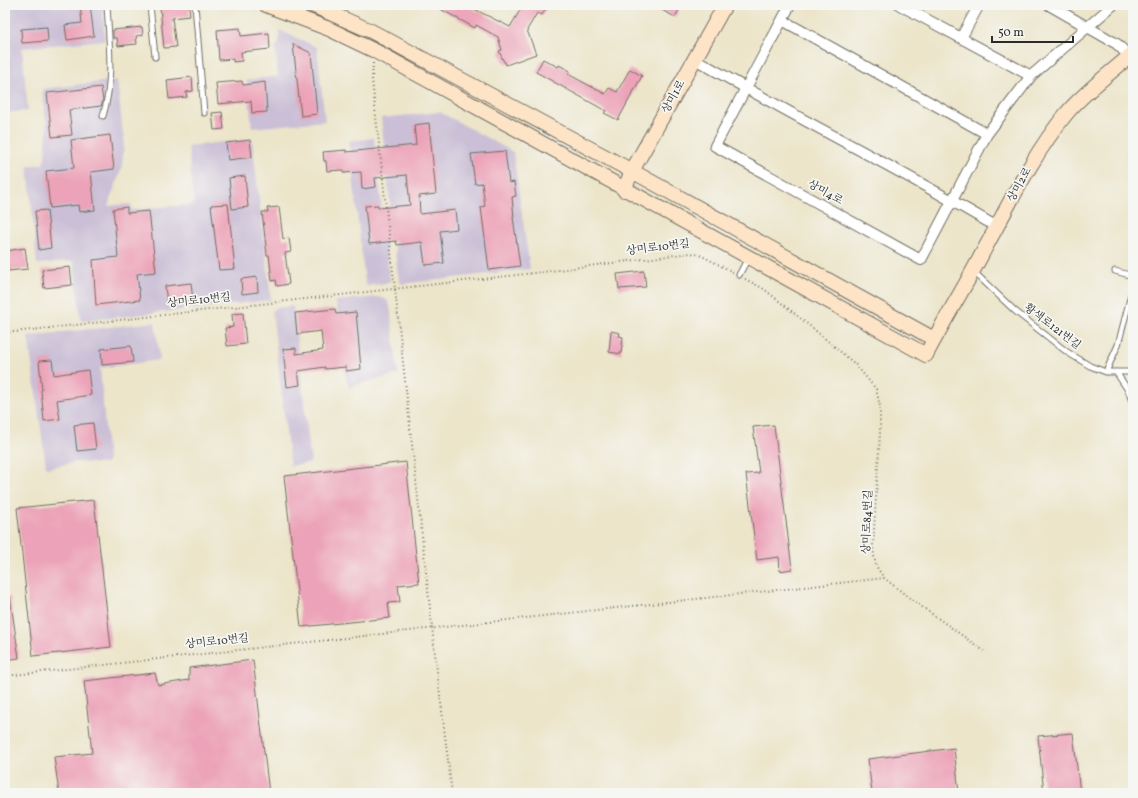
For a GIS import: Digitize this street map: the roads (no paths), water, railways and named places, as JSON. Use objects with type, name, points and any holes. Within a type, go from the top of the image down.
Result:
[{"type":"street","points":[[266,5],[329,29],[375,52],[748,258]]},
{"type":"street","points":[[312,5],[371,32],[632,171],[934,339]]},
{"type":"street","name":"상미1로","points":[[624,190],[632,171],[725,5]]},
{"type":"street","name":"상미4로","points":[[790,5],[715,146],[921,260],[987,134],[1030,76],[1113,5]]},
{"type":"street","points":[[900,5],[1030,76]]},
{"type":"street","points":[[961,38],[979,5]]},
{"type":"street","points":[[1049,5],[1120,46],[1132,57]]},
{"type":"street","points":[[782,20],[987,134]]},
{"type":"street","name":"상미2로","points":[[748,258],[926,355],[1038,154],[1066,113],[1088,92],[1132,57]]},
{"type":"street","points":[[695,59],[745,89],[953,200],[997,227]]},
{"type":"lane","points":[[103,116],[107,103],[110,80],[107,5]]},
{"type":"lane","points":[[150,5],[155,57]]},
{"type":"lane","points":[[195,5],[204,113]]},
{"type":"lane","points":[[739,275],[748,258]]},
{"type":"lane","name":"황색로121번길","points":[[973,271],[1015,311],[1038,330],[1090,366],[1106,372],[1133,372]]},
{"type":"lane","points":[[1115,271],[1133,276]]},
{"type":"lane","points":[[1106,372],[1118,345],[1133,287]]},
{"type":"lane","points":[[1116,372],[1128,390],[1133,404]]}]
